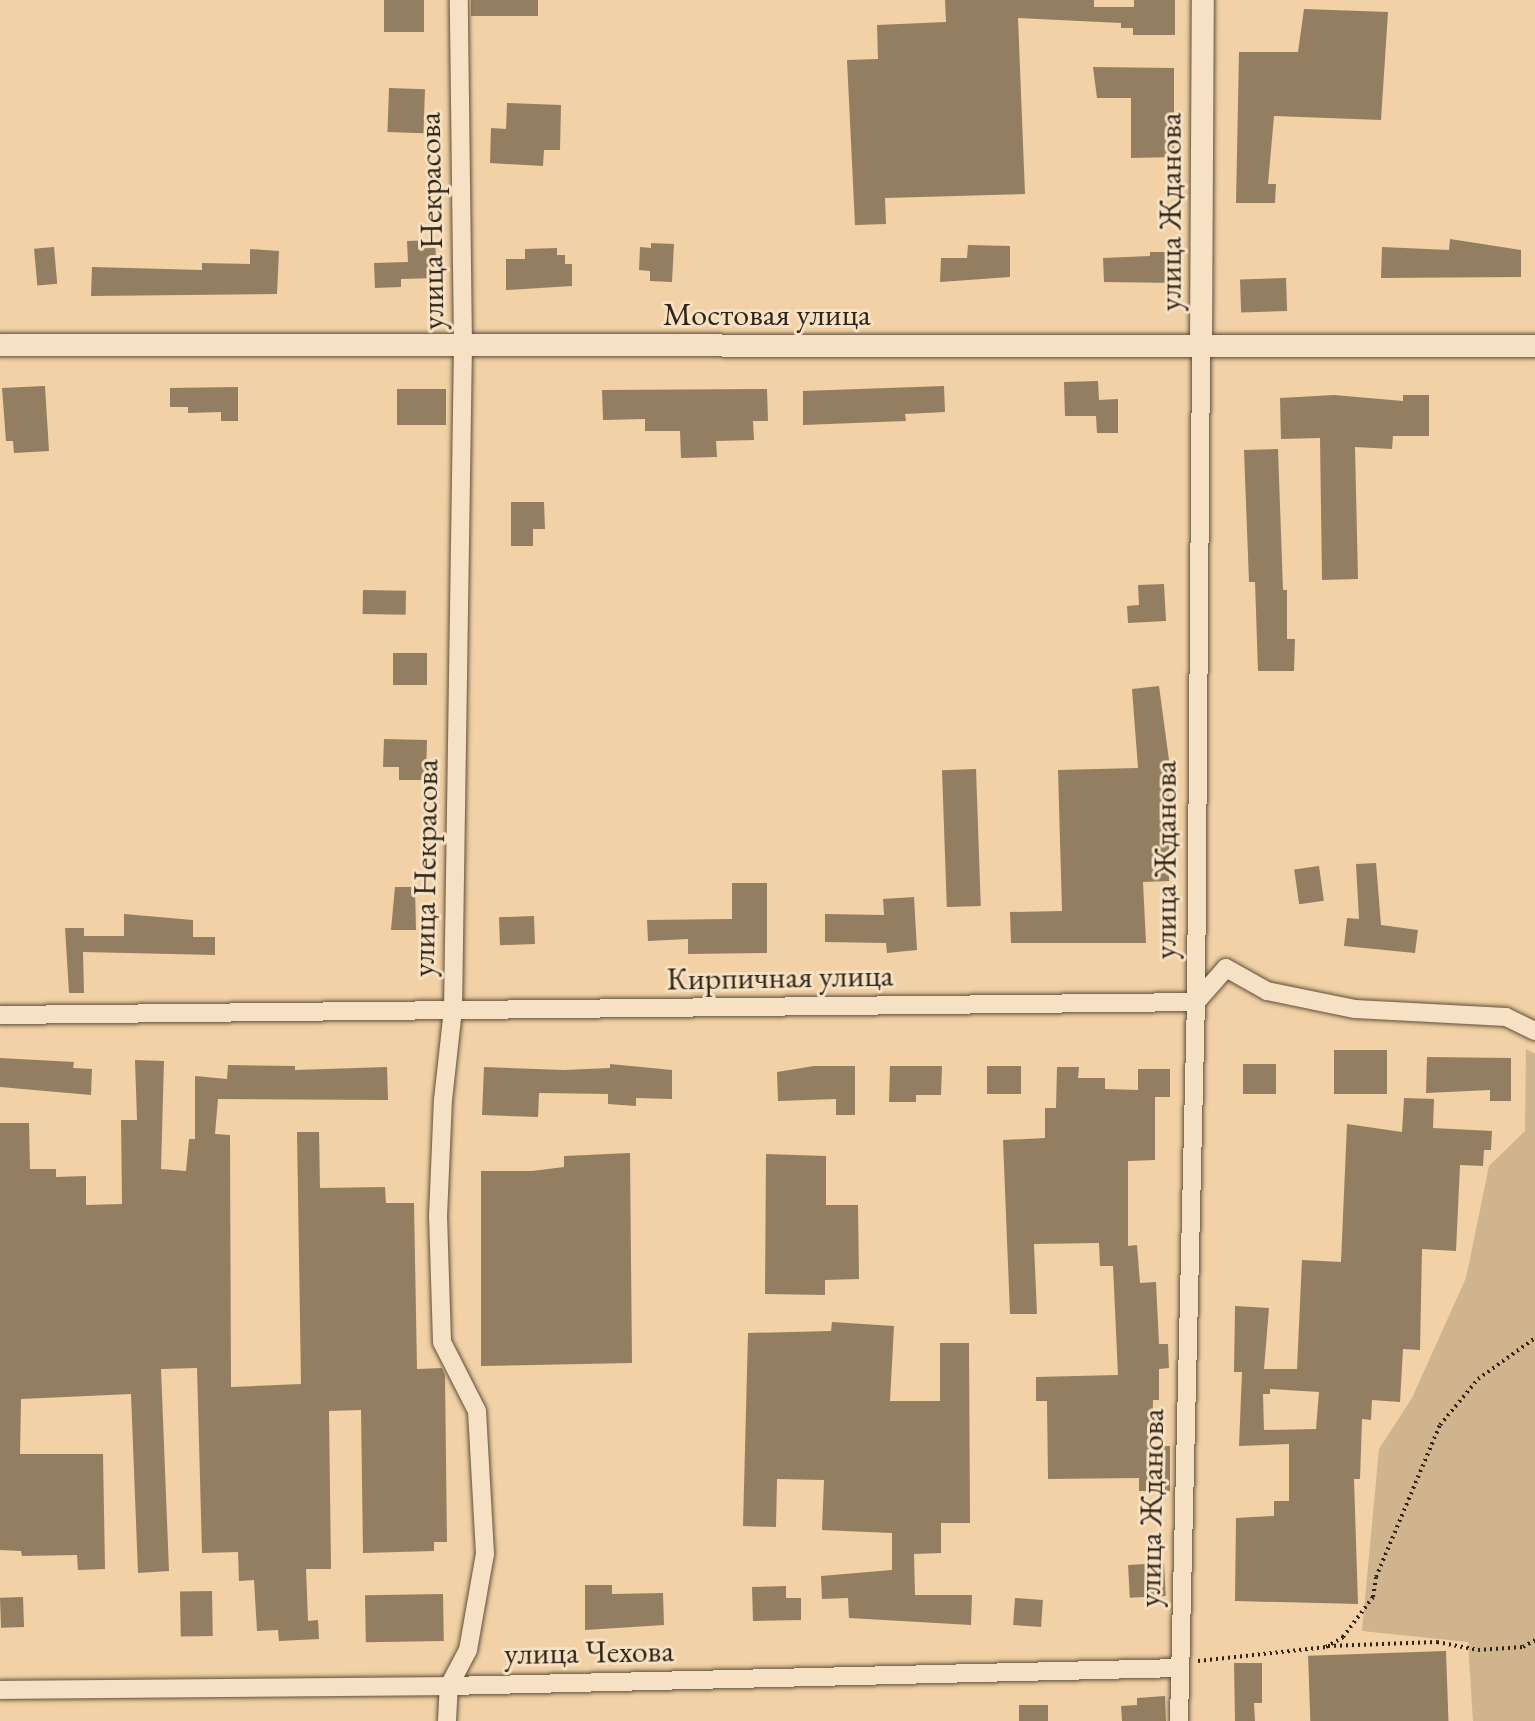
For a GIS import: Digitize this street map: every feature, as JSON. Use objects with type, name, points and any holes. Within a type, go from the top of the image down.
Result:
[{"type":"street","name":"улица Некрасова","points":[[447,1721],[449,1686],[468,1650],[485,1554],[477,1411],[442,1342],[438,1217],[443,1100],[453,1010],[463,346],[459,0]]},
{"type":"street","name":"улица Жданова","points":[[1179,1721],[1196,1002],[1203,0]]},
{"type":"street","name":"Мостовая улица","points":[[0,345],[1535,346]]},
{"type":"street","points":[[1196,1002],[1226,968],[1267,991],[1355,1009],[1506,1017],[1535,1031]]},
{"type":"street","name":"Кирпичная улица","points":[[0,1015],[1196,1002]]},
{"type":"street","name":"улица Чехова","points":[[0,1690],[449,1686],[1180,1666]]},
{"type":"path","points":[[1326,1647],[1343,1637],[1373,1597],[1376,1577],[1440,1425],[1478,1379],[1535,1338]]},
{"type":"path","points":[[1180,1666],[1326,1647],[1437,1642],[1478,1650],[1523,1647],[1535,1640]]},
{"type":"shaded area","points":[[1526,1049],[1535,1054],[1535,1721],[1473,1721],[1468,1642],[1362,1631],[1379,1449],[1412,1398],[1466,1278],[1489,1166],[1525,1131]]},
{"type":"building","points":[[384,0],[424,0],[424,32],[384,32]]},
{"type":"building","points":[[471,0],[538,0],[538,16],[471,16]]},
{"type":"building","points":[[945,0],[1094,0],[1094,7],[1134,7],[1134,0],[1175,0],[1175,35],[1133,35],[1133,28],[1121,28],[1121,23],[1018,18],[1025,194],[885,198],[886,224],[855,225],[847,60],[878,59],[877,25],[946,22]]},
{"type":"building","points":[[1304,9],[1388,12],[1381,120],[1274,116],[1268,184],[1276,184],[1275,203],[1236,203],[1239,52],[1298,52]]},
{"type":"building","points":[[1093,67],[1174,68],[1174,157],[1131,158],[1131,98],[1097,98]]},
{"type":"building","points":[[389,88],[425,89],[423,133],[387,132]]},
{"type":"building","points":[[507,103],[561,105],[560,150],[544,150],[543,166],[490,163],[491,128],[506,129]]},
{"type":"building","points":[[1450,239],[1521,250],[1521,277],[1381,278],[1382,247],[1449,250]]},
{"type":"building","points":[[435,240],[437,278],[401,279],[401,287],[375,288],[374,263],[408,262],[407,241]]},
{"type":"building","points":[[651,243],[674,244],[672,282],[650,281],[650,271],[639,270],[640,247],[651,248]]},
{"type":"building","points":[[968,245],[1010,246],[1010,277],[940,282],[941,258],[967,258]]},
{"type":"building","points":[[54,247],[57,284],[37,286],[34,249]]},
{"type":"building","points":[[557,248],[557,255],[565,255],[565,264],[572,264],[572,286],[506,290],[506,259],[525,259],[525,249]]},
{"type":"building","points":[[250,249],[279,251],[277,294],[91,296],[92,267],[202,270],[202,263],[250,264]]},
{"type":"building","points":[[1150,252],[1178,252],[1178,283],[1104,282],[1103,258],[1150,256]]},
{"type":"building","points":[[1286,278],[1287,311],[1241,313],[1240,280]]},
{"type":"building","points":[[1098,381],[1099,400],[1118,399],[1118,433],[1097,433],[1096,416],[1065,416],[1064,382]]},
{"type":"building","points":[[45,386],[49,451],[14,453],[13,441],[6,441],[2,388]]},
{"type":"building","points":[[944,386],[945,412],[905,414],[906,421],[803,425],[803,391]]},
{"type":"building","points":[[238,387],[238,421],[221,421],[221,412],[188,413],[188,407],[170,407],[170,388]]},
{"type":"building","points":[[397,389],[446,389],[446,425],[397,425]]},
{"type":"building","points":[[767,389],[768,421],[753,421],[754,440],[716,441],[717,457],[681,458],[680,431],[645,431],[645,419],[603,420],[602,390]]},
{"type":"building","points":[[1334,395],[1403,401],[1403,395],[1429,395],[1429,436],[1393,436],[1392,449],[1355,447],[1358,579],[1322,580],[1320,438],[1281,439],[1280,398]]},
{"type":"building","points":[[1278,449],[1283,590],[1287,590],[1287,639],[1295,639],[1294,671],[1258,671],[1255,582],[1249,582],[1244,450]]},
{"type":"building","points":[[511,502],[544,502],[545,529],[533,529],[533,546],[511,546]]},
{"type":"building","points":[[1164,584],[1166,621],[1128,623],[1127,606],[1139,605],[1138,585]]},
{"type":"building","points":[[363,590],[406,591],[406,615],[363,614]]},
{"type":"building","points":[[393,653],[427,653],[427,685],[393,685]]},
{"type":"building","points":[[1159,686],[1169,760],[1169,881],[1143,882],[1146,943],[1011,943],[1010,912],[1062,911],[1058,770],[1138,768],[1132,689]]},
{"type":"building","points":[[384,739],[427,740],[426,780],[399,780],[399,767],[383,767]]},
{"type":"building","points":[[976,769],[981,906],[947,907],[942,770]]},
{"type":"building","points":[[1376,863],[1381,925],[1418,930],[1415,953],[1344,946],[1347,918],[1359,919],[1356,864]]},
{"type":"building","points":[[1319,866],[1324,901],[1299,904],[1294,869]]},
{"type":"building","points":[[732,883],[767,883],[767,953],[688,954],[688,939],[648,941],[647,920],[732,919]]},
{"type":"building","points":[[395,887],[415,887],[416,930],[391,930]]},
{"type":"building","points":[[914,897],[917,950],[887,953],[886,943],[825,942],[825,914],[884,915],[883,899]]},
{"type":"building","points":[[124,914],[193,920],[193,937],[215,937],[215,955],[83,952],[84,993],[69,993],[65,928],[84,928],[84,936],[124,936]]},
{"type":"building","points":[[534,916],[535,944],[500,945],[499,917]]},
{"type":"building","points":[[1334,1050],[1387,1050],[1387,1094],[1334,1094]]},
{"type":"building","points":[[1427,1057],[1511,1058],[1511,1101],[1490,1101],[1490,1090],[1426,1093]]},
{"type":"building","points":[[0,1058],[74,1062],[73,1068],[92,1069],[91,1095],[0,1087]]},
{"type":"building","points":[[135,1060],[164,1061],[161,1169],[186,1171],[189,1139],[195,1139],[195,1076],[227,1079],[228,1065],[295,1066],[295,1070],[387,1067],[388,1100],[218,1099],[215,1134],[230,1135],[231,1387],[301,1384],[297,1132],[319,1132],[320,1188],[385,1187],[386,1203],[414,1203],[417,1369],[442,1368],[445,1375],[447,1542],[434,1542],[434,1551],[363,1553],[361,1410],[329,1411],[331,1569],[306,1569],[308,1621],[318,1620],[319,1639],[279,1641],[278,1630],[257,1631],[254,1580],[239,1581],[238,1552],[202,1553],[197,1368],[161,1369],[169,1571],[138,1573],[131,1394],[21,1399],[20,1454],[103,1454],[105,1569],[78,1570],[77,1555],[22,1556],[21,1551],[0,1550],[0,1123],[29,1123],[30,1169],[56,1169],[56,1177],[86,1176],[86,1205],[122,1204],[121,1120],[137,1120]]},
{"type":"building","points":[[610,1064],[672,1070],[672,1099],[636,1098],[636,1106],[608,1104],[608,1094],[539,1093],[538,1117],[482,1115],[484,1067],[564,1070],[610,1068]]},
{"type":"building","points":[[1243,1064],[1276,1064],[1276,1094],[1243,1094]]},
{"type":"building","points":[[814,1066],[855,1066],[855,1115],[836,1115],[836,1099],[778,1101],[777,1072]]},
{"type":"building","points":[[890,1066],[942,1066],[941,1095],[916,1095],[916,1102],[889,1102]]},
{"type":"building","points":[[987,1066],[1021,1066],[1021,1094],[987,1094]]},
{"type":"building","points":[[1057,1067],[1079,1067],[1078,1078],[1105,1078],[1105,1089],[1138,1090],[1138,1069],[1170,1069],[1170,1097],[1155,1097],[1155,1160],[1128,1161],[1128,1246],[1137,1245],[1140,1283],[1156,1282],[1159,1344],[1168,1344],[1169,1368],[1159,1369],[1159,1400],[1153,1400],[1152,1446],[1170,1446],[1170,1491],[1139,1491],[1139,1478],[1048,1479],[1047,1401],[1036,1401],[1036,1377],[1118,1375],[1113,1266],[1100,1266],[1099,1243],[1034,1244],[1037,1314],[1010,1314],[1003,1140],[1045,1138],[1045,1108],[1056,1108]]},
{"type":"building","points":[[1404,1098],[1434,1099],[1433,1128],[1492,1131],[1491,1150],[1484,1150],[1483,1166],[1460,1165],[1456,1251],[1422,1249],[1420,1350],[1403,1349],[1400,1402],[1372,1400],[1371,1420],[1362,1419],[1360,1479],[1354,1479],[1358,1604],[1235,1601],[1236,1518],[1274,1516],[1274,1501],[1289,1501],[1289,1444],[1239,1446],[1242,1372],[1234,1372],[1235,1306],[1269,1308],[1264,1369],[1297,1369],[1302,1260],[1341,1262],[1347,1124],[1402,1132]],"holes":[[[1270,1389],[1319,1392],[1316,1429],[1264,1430],[1263,1394],[1270,1394]]]},
{"type":"building","points":[[630,1153],[632,1363],[481,1366],[481,1171],[532,1171],[564,1167],[564,1156]]},
{"type":"building","points":[[766,1154],[826,1156],[826,1205],[858,1205],[859,1279],[825,1280],[825,1295],[765,1294]]},
{"type":"building","points":[[832,1322],[894,1326],[890,1401],[940,1401],[940,1343],[969,1343],[970,1523],[941,1523],[941,1553],[914,1554],[915,1595],[972,1595],[971,1625],[849,1618],[848,1598],[822,1599],[821,1576],[892,1570],[892,1533],[822,1530],[824,1480],[777,1479],[776,1527],[743,1526],[748,1333],[831,1331]]},
{"type":"building","points":[[1164,1563],[1166,1596],[1130,1598],[1128,1565]]},
{"type":"building","points":[[585,1585],[612,1585],[612,1594],[663,1593],[664,1625],[585,1630]]},
{"type":"building","points":[[786,1586],[786,1598],[801,1598],[801,1620],[753,1621],[752,1587]]},
{"type":"building","points":[[212,1591],[213,1636],[181,1637],[180,1592]]},
{"type":"building","points":[[443,1594],[444,1641],[366,1642],[365,1595]]},
{"type":"building","points":[[23,1597],[24,1627],[1,1628],[0,1598]]},
{"type":"building","points":[[1015,1598],[1043,1600],[1041,1627],[1013,1625]]},
{"type":"building","points":[[1446,1651],[1448,1721],[1310,1721],[1308,1656]]},
{"type":"building","points":[[1234,1663],[1262,1663],[1262,1703],[1254,1703],[1255,1721],[1235,1721]]},
{"type":"building","points":[[1165,1696],[1166,1721],[1122,1721],[1121,1706],[1137,1705],[1137,1698]]},
{"type":"building","points":[[1019,1705],[1048,1705],[1048,1721],[1019,1721]]}]
